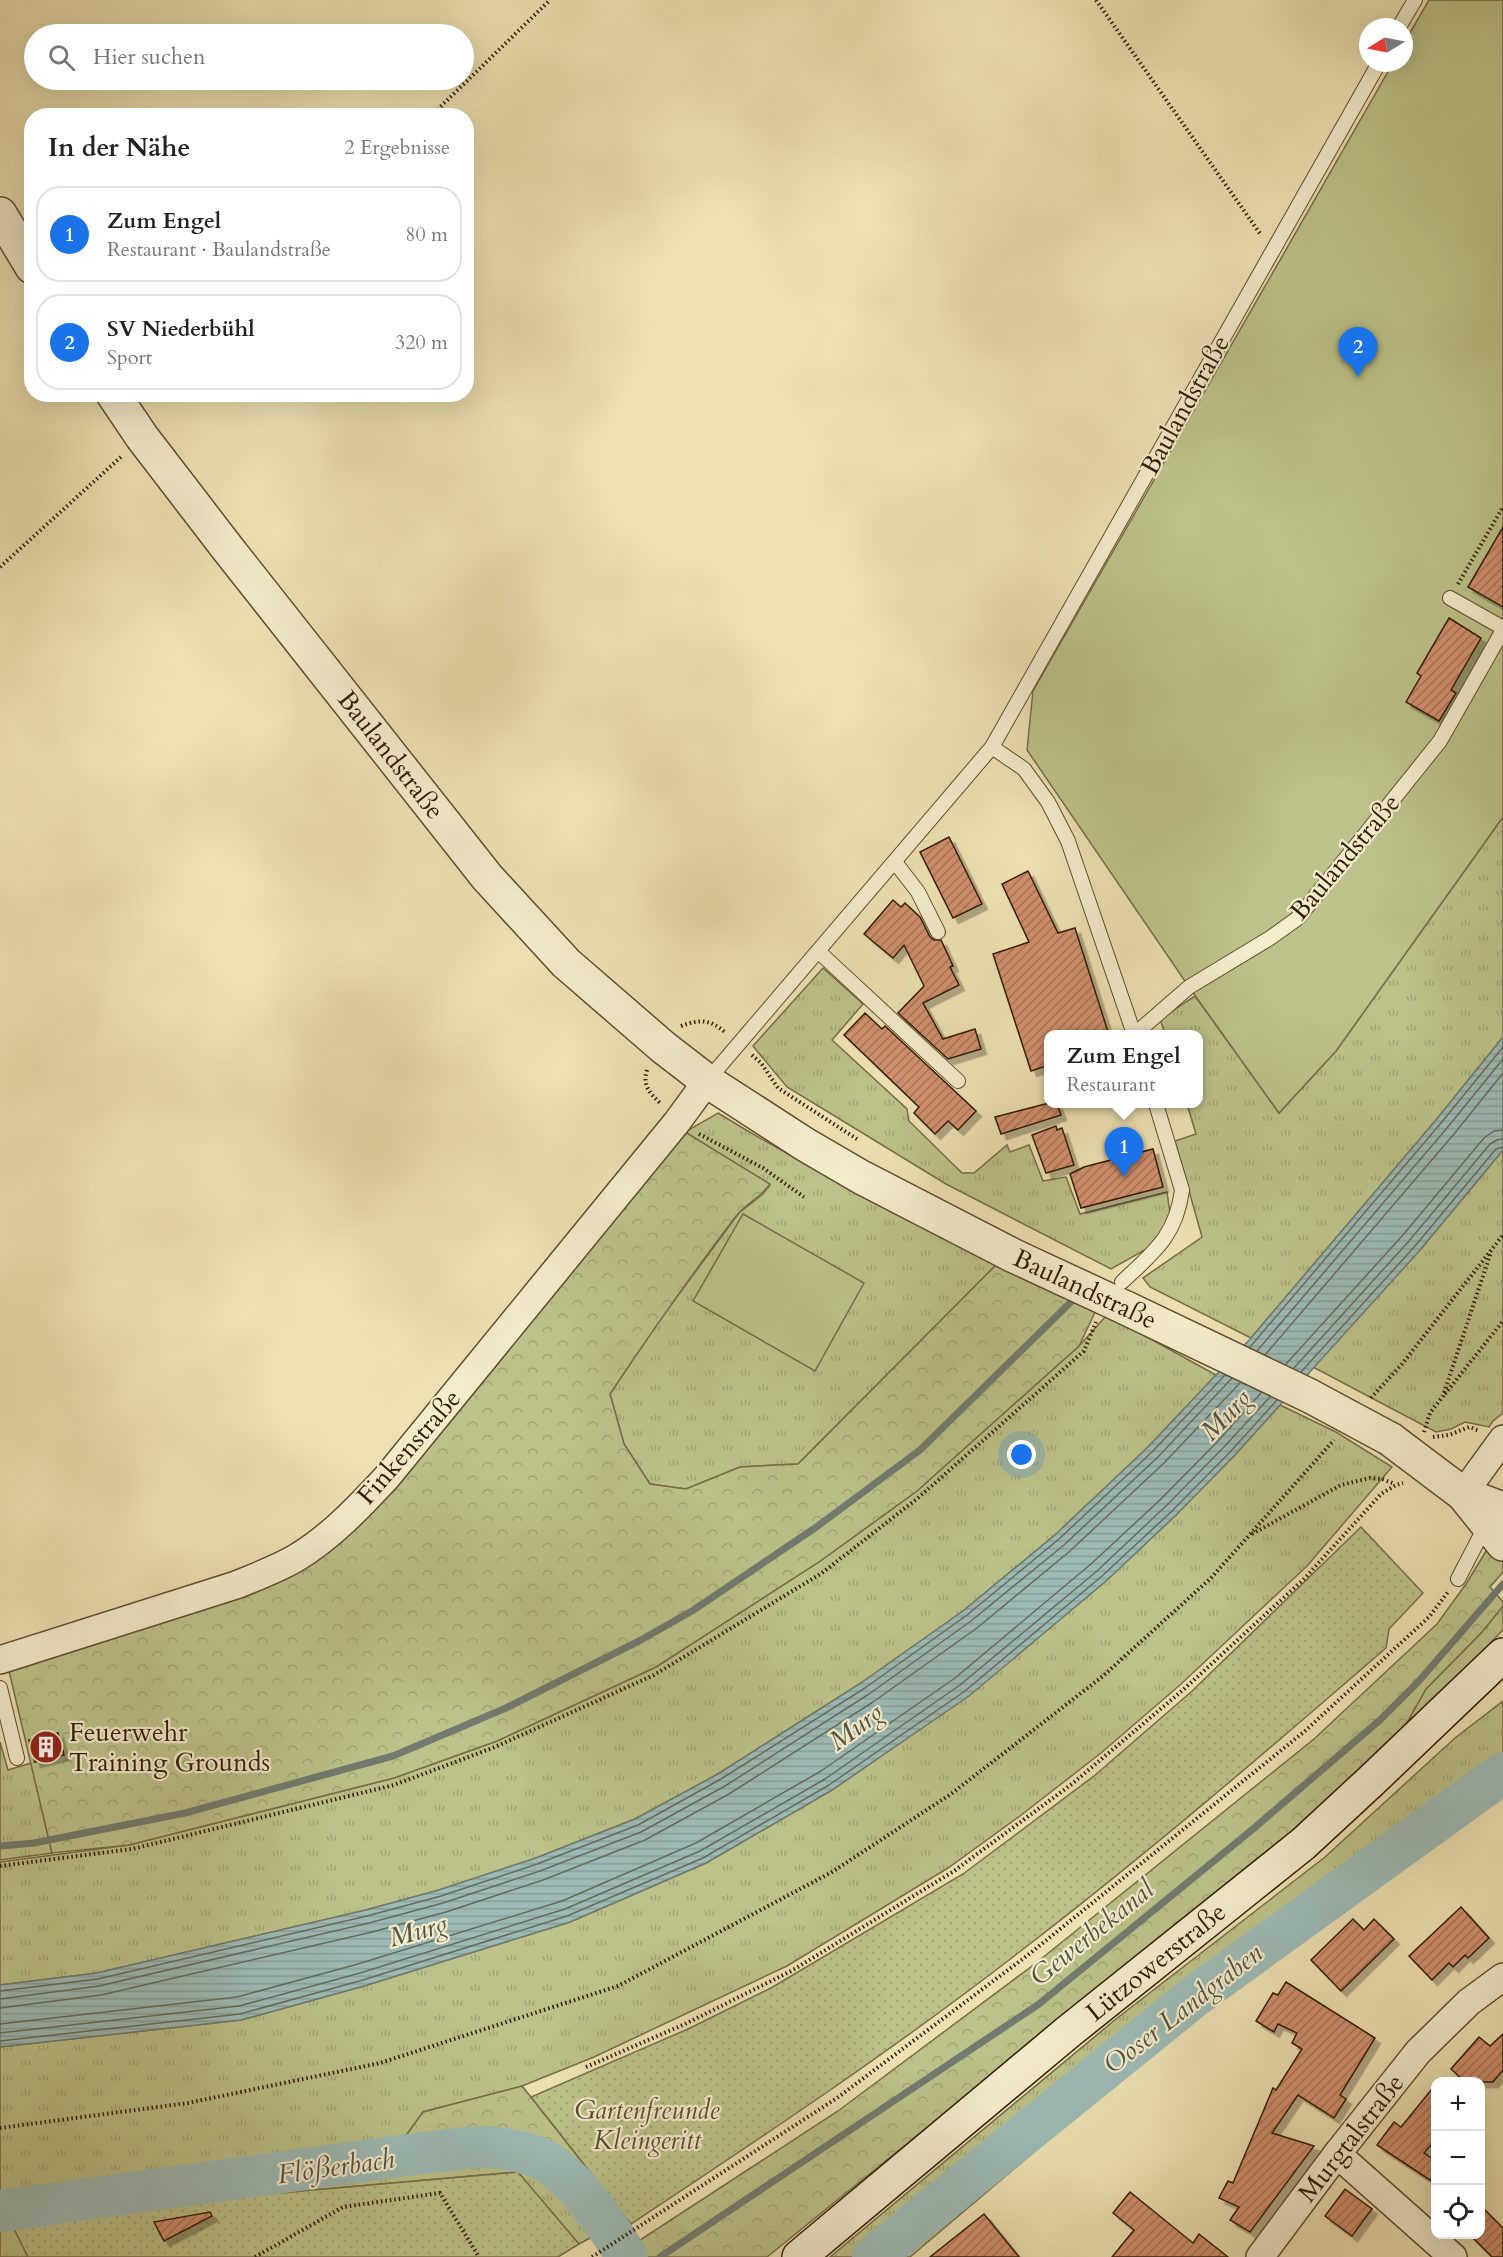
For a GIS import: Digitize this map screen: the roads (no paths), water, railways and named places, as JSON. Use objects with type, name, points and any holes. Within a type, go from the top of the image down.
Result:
[{"type":"street","points":[[0,214],[24,254]]},
{"type":"street","name":"Baulandstraße","points":[[118,402],[228,549],[488,877],[566,963],[663,1047],[707,1081],[861,1177],[1014,1256],[1118,1296],[1310,1396],[1403,1435],[1499,1526]]},
{"type":"street","name":"Finkenstraße","points":[[0,1660],[236,1585],[296,1558],[343,1523],[387,1477],[677,1122],[707,1081]]},
{"type":"street","points":[[1463,1494],[1500,1442]]},
{"type":"street","name":"Lützowerstraße","points":[[799,2257],[1068,2032],[1303,1844],[1499,1662]]},
{"type":"street","name":"Murgtalstraße","points":[[1260,2257],[1337,2154],[1418,2052],[1469,2002],[1503,1977]]},
{"type":"street","points":[[1337,2154],[1453,2257]]},
{"type":"lane","points":[[1404,18],[1415,0]]},
{"type":"lane","name":"Baulandstraße","points":[[707,1081],[992,747],[1374,72]]},
{"type":"lane","points":[[1450,598],[1503,629]]},
{"type":"lane","name":"Baulandstraße","points":[[1140,1030],[1189,987],[1270,938],[1298,918],[1440,741],[1503,629]]},
{"type":"lane","name":"Baulandstraße","points":[[992,747],[1024,770],[1048,802],[1068,841],[1132,1030]]},
{"type":"lane","points":[[895,862],[918,892],[938,932]]},
{"type":"lane","points":[[819,952],[958,1081]]},
{"type":"lane","points":[[1118,1296],[1167,1236],[1176,1221],[1182,1190],[1157,1108]]},
{"type":"lane","points":[[1458,1579],[1499,1526]]},
{"type":"lane","points":[[0,1688],[4,1717],[17,1758]]},
{"type":"water","name":"Murg","points":[[1503,1037],[1503,1150],[1420,1250],[1234,1456],[1106,1581],[969,1696],[832,1790],[706,1863],[570,1922],[364,1986],[241,2020],[0,2047],[0,1985],[97,1973],[366,1910],[439,1890],[536,1858],[635,1819],[718,1774],[861,1683],[963,1611],[1055,1535],[1148,1447],[1251,1338],[1436,1120]]},
{"type":"waterway","points":[[0,1846],[34,1843],[185,1813],[393,1756],[506,1708],[639,1641],[692,1611],[815,1528],[920,1450],[1073,1300]]},
{"type":"waterway","name":"Gewerbekanal","points":[[660,2257],[1039,2004],[1253,1829],[1380,1720],[1418,1682],[1503,1584]]},
{"type":"waterway","name":"Ooser Landgraben","points":[[873,2257],[1195,1996],[1503,1773]]},
{"type":"waterway","name":"Flößerbach","points":[[0,2211],[430,2152],[485,2147],[529,2155],[555,2168],[590,2203],[627,2257]]},
{"type":"place","name":"SV Niederbühl","points":[[1358,377]]},
{"type":"place","name":"Zum Engel","points":[[1124,1177]]},
{"type":"place","name":"Feuerwehr Training Grounds","points":[[46,1747]]},
{"type":"park label","name":"Gartenfreunde Kleingeritt","points":[[647,2125]]}]
